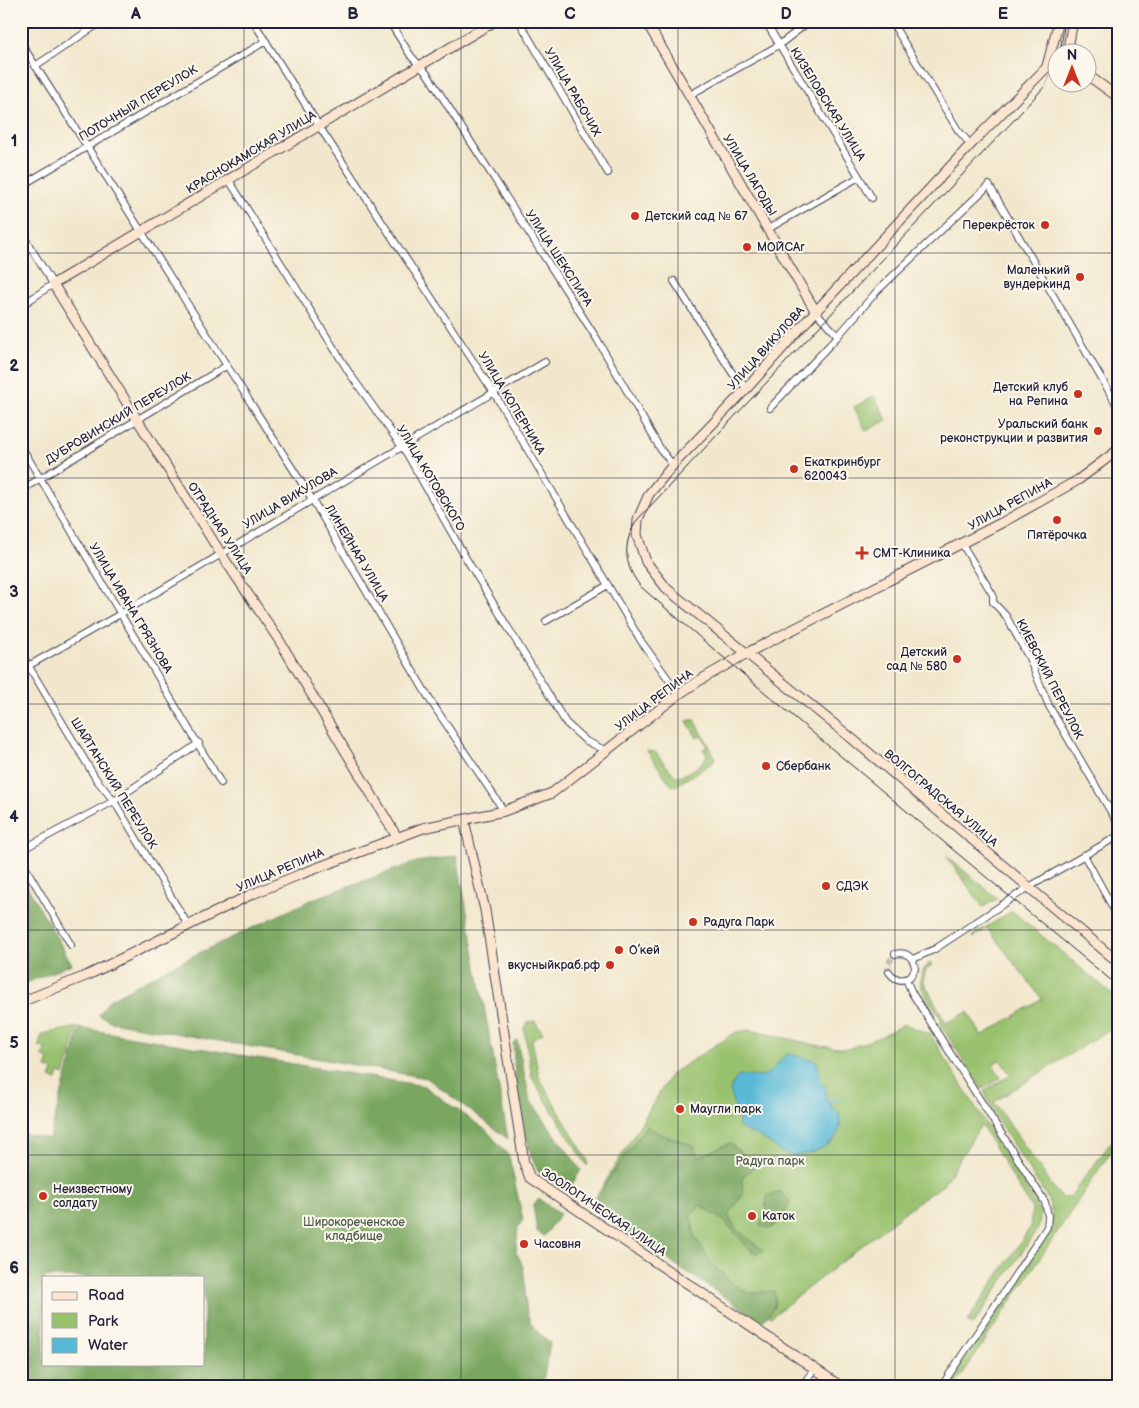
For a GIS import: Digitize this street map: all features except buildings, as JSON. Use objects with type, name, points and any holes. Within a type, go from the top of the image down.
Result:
[{"type":"street","points":[[35,66],[103,21]]},
{"type":"street","name":"УЛИЦА КОПЕРНИКА","points":[[253,21],[319,126],[494,393],[660,671],[679,694]]},
{"type":"street","name":"УЛИЦА ШЕКСПИРА","points":[[389,21],[597,339],[661,450],[673,465]]},
{"type":"street","name":"КРАСНОКАМСКАЯ УЛИЦА","points":[[21,306],[53,284],[142,230],[495,21]]},
{"type":"street","name":"УЛИЦА РАБОЧИХ","points":[[518,21],[608,174]]},
{"type":"street","name":"УЛИЦА ЛАГОДЫ","points":[[646,21],[688,96],[816,312],[838,336]]},
{"type":"street","name":"КИЗЕЛОВСКАЯ УЛИЦА","points":[[765,21],[872,198]]},
{"type":"street","points":[[688,96],[779,45],[810,21]]},
{"type":"street","points":[[891,21],[958,130],[971,144]]},
{"type":"street","name":"УЛИЦА ВИКУЛОВА","points":[[1056,42],[1059,21]]},
{"type":"street","points":[[1069,42],[1073,21]]},
{"type":"street","name":"ПОТОЧНЫЙ ПЕРЕУЛОК","points":[[21,186],[266,40]]},
{"type":"street","name":"ЛИНЕЙНАЯ УЛИЦА","points":[[21,43],[312,499],[430,700],[504,811]]},
{"type":"street","name":"УЛИЦА ВИКУЛОВА","points":[[747,653],[667,589],[656,577],[642,553],[636,530],[640,512],[649,494],[673,465],[747,388],[971,144],[1046,67]]},
{"type":"street","points":[[1096,81],[1118,97]]},
{"type":"street","points":[[768,229],[859,177]]},
{"type":"street","name":"УЛИЦА КОТОВСКОГО","points":[[229,180],[350,374],[401,445],[467,560],[566,724],[586,741],[607,752]]},
{"type":"street","points":[[770,408],[907,261],[989,185],[1118,407]]},
{"type":"street","name":"ОТРАДНАЯ УЛИЦА","points":[[21,232],[221,554],[279,640],[397,837]]},
{"type":"street","points":[[674,281],[734,375],[747,388]]},
{"type":"street","name":"УЛИЦА ВИКУЛОВА","points":[[21,670],[122,613],[401,445],[545,362]]},
{"type":"street","name":"ДУБРОВИНСКИЙ ПЕРЕУЛОК","points":[[21,490],[226,366]]},
{"type":"street","name":"УЛИЦА ИВАНА ГРЯЗНОВА","points":[[21,446],[222,783]]},
{"type":"street","name":"УЛИЦА РЕПИНА","points":[[21,1002],[88,975],[188,925],[301,874],[423,828],[504,811],[552,793],[679,694],[747,653],[962,544],[1078,480],[1118,450]]},
{"type":"street","name":"КИЕВСКИЙ ПЕРЕУЛОК","points":[[962,544],[993,596],[993,602],[1011,624],[1029,658],[1049,706],[1118,824]]},
{"type":"street","points":[[546,621],[608,585]]},
{"type":"street","name":"ШАЙТАНСКИЙ ПЕРЕУЛОК","points":[[21,653],[96,779],[114,800],[188,925]]},
{"type":"street","name":"ВОЛГОГРАДСКАЯ УЛИЦА","points":[[747,653],[1118,962]]},
{"type":"street","points":[[21,850],[114,800],[199,743]]},
{"type":"street","name":"ЗООЛОГИЧЕСКАЯ УЛИЦА","points":[[464,820],[485,910],[524,1163],[530,1178],[842,1387]]},
{"type":"street","points":[[913,959],[935,949],[1029,888],[1118,836]]},
{"type":"street","points":[[1084,856],[1118,917]]},
{"type":"street","points":[[21,860],[71,945]]},
{"type":"street","points":[[895,954],[904,953],[913,959]]},
{"type":"street","points":[[889,972],[896,979],[906,979],[913,973],[913,959]]},
{"type":"street","points":[[906,979],[917,1000],[1045,1202],[1048,1216],[1047,1227],[941,1387]]},
{"type":"street","points":[[801,1387],[815,1368]]},
{"type":"green space","points":[[874,396],[887,420],[866,431],[854,407]]},
{"type":"green space","points":[[695,720],[715,757],[714,762],[675,786],[671,785],[647,751],[655,752],[675,776],[693,769],[705,759],[707,755],[703,749],[708,747],[702,735],[697,738],[687,721]]},
{"type":"green space","points":[[457,856],[508,1139],[427,1078],[112,1022],[99,1015],[109,1000],[170,967],[313,899],[416,862]]},
{"type":"green space","points":[[946,856],[996,897],[997,899],[983,907]]},
{"type":"green space","points":[[21,876],[72,964],[21,985]]},
{"type":"green space","points":[[1012,911],[1118,999],[1118,1024],[994,1102],[1062,1198],[1070,1197],[1118,1133],[1118,1141],[954,1387],[946,1387],[1049,1233],[1052,1215],[1048,1199],[996,1118],[984,1091],[1011,1075],[1000,1060],[993,1064],[1001,1078],[982,1089],[940,1024],[941,1018],[926,997],[921,983],[924,969],[931,962],[932,965],[926,970],[923,980],[946,1023],[968,1012],[982,1036],[1042,999],[987,928],[973,938],[972,936]]},
{"type":"green space","points":[[535,1021],[543,1033],[532,1039],[539,1077],[588,1161],[587,1166],[532,1078],[524,1028],[528,1022]]},
{"type":"green space","name":"Радуга парк","points":[[904,1024],[930,1034],[1041,1212],[1039,1227],[973,1325],[967,1321],[1030,1228],[1032,1209],[981,1125],[943,1185],[915,1204],[771,1317],[601,1189],[671,1074],[736,1032],[750,1030],[820,1046],[847,1049],[880,1037]]},
{"type":"green space","points":[[78,1027],[64,1075],[59,1073],[57,1080],[50,1078],[53,1070],[46,1068],[49,1059],[43,1057],[45,1048],[39,1046],[42,1034]]},
{"type":"green space","name":"Широкореченское кладбище","points":[[80,1028],[424,1086],[487,1131],[509,1156],[523,1220],[518,1227],[516,1253],[524,1271],[527,1311],[535,1329],[550,1343],[542,1387],[21,1387],[21,1133],[49,1139]]},
{"type":"green space","points":[[517,1040],[530,1100],[581,1170],[569,1189],[539,1173],[531,1156],[516,1092],[513,1043]]},
{"type":"green space","points":[[646,1126],[662,1135],[691,1144],[699,1157],[730,1143],[745,1156],[761,1162],[742,1177],[743,1195],[728,1216],[736,1229],[763,1250],[759,1253],[751,1251],[724,1221],[700,1205],[691,1216],[695,1237],[712,1264],[732,1283],[749,1293],[774,1291],[775,1304],[769,1315],[762,1322],[595,1211],[593,1201]]},
{"type":"green space","points":[[775,1192],[781,1192],[790,1201],[782,1220],[769,1229],[760,1225],[762,1218],[767,1218],[770,1213],[765,1207],[768,1196]]},
{"type":"green space","points":[[539,1199],[560,1214],[544,1236],[537,1231],[533,1205]]},
{"type":"water","points":[[789,1054],[817,1061],[820,1075],[819,1080],[825,1086],[826,1101],[830,1103],[832,1109],[839,1112],[840,1117],[839,1131],[830,1142],[816,1151],[800,1155],[783,1153],[758,1136],[739,1127],[739,1120],[731,1095],[733,1083],[738,1077],[766,1074]]},
{"type":"waterway","points":[[827,1099],[841,1100]]},
{"type":"tunnel","points":[[889,972],[888,964],[895,954]]},
{"type":"tram line","points":[[1062,42],[1065,21]]},
{"type":"tram line","points":[[1046,84],[638,519],[629,536],[627,553],[631,570],[641,587],[819,738],[1118,986]]},
{"type":"place","name":"Детский сад № 67","points":[[635,216]]},
{"type":"place","name":"Перекрёсток","points":[[1045,225]]},
{"type":"place","name":"МОЙCAr","points":[[747,247]]},
{"type":"place","name":"Маленький вундеркинд","points":[[1080,277]]},
{"type":"place","name":"Детский клуб на Репина","points":[[1078,394]]},
{"type":"place","name":"Уральский банк реконструкции и развития","points":[[1098,431]]},
{"type":"place","name":"Екаткринбург 620043","points":[[794,469]]},
{"type":"place","name":"Пятёрочка","points":[[1057,520]]},
{"type":"place","name":"СМТ-Клиника","points":[[862,553]]},
{"type":"place","name":"Детский сад № 580","points":[[957,659]]},
{"type":"place","name":"Сбербанк","points":[[766,766]]},
{"type":"place","name":"СДЭК","points":[[826,886]]},
{"type":"place","name":"Радуга Парк","points":[[693,922]]},
{"type":"place","name":"О’кей","points":[[619,950]]},
{"type":"place","name":"вкусныйкраб.рф","points":[[610,965]]},
{"type":"place","name":"Маугли парк","points":[[680,1109]]},
{"type":"place","name":"Неизвестному солдату","points":[[43,1196]]},
{"type":"place","name":"Каток","points":[[752,1216]]},
{"type":"place","name":"Часовня","points":[[524,1244]]}]
